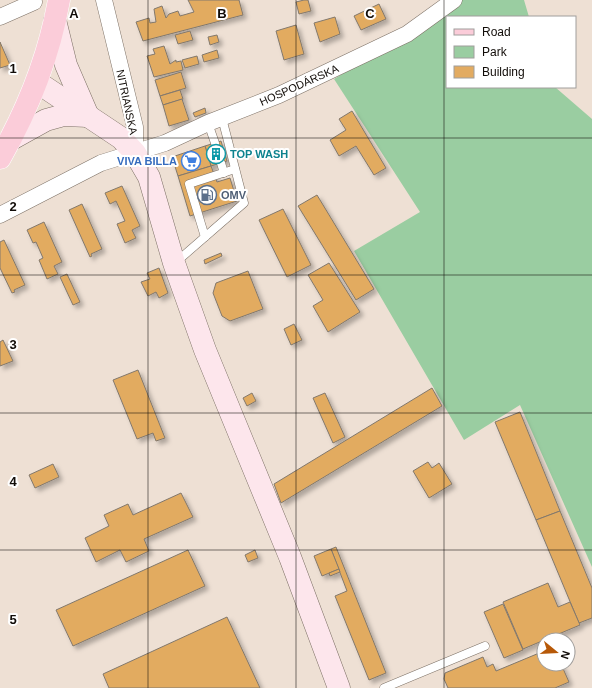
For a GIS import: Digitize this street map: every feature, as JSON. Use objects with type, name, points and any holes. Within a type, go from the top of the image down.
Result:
[{"type":"main road","points":[[5,149],[37,82],[57,10]]},
{"type":"street","name":"NITRIANSKA","points":[[104,0],[135,128],[135,153]]},
{"type":"street","name":"HOSPODÁRSKA","points":[[135,153],[164,143],[215,120],[279,95],[407,34],[454,0]]},
{"type":"street","points":[[0,17],[34,2]]},
{"type":"street","points":[[57,10],[66,65],[88,116]]},
{"type":"street","points":[[37,82],[120,138],[135,153],[149,177],[174,263],[205,350],[290,557],[339,688]]},
{"type":"street","points":[[5,149],[46,120],[64,115],[88,116]]},
{"type":"street","points":[[0,215],[101,163],[135,153]]},
{"type":"lane","points":[[215,120],[215,143]]},
{"type":"lane","points":[[174,263],[244,203],[235,169],[215,120]]},
{"type":"lane","points":[[222,163],[224,173]]},
{"type":"lane","points":[[205,237],[189,184],[235,169]]},
{"type":"lane","points":[[384,688],[485,646]]},
{"type":"green space","points":[[462,0],[524,0],[529,16],[446,16],[446,88],[556,88],[592,119],[592,567],[520,405],[464,440],[354,251],[420,212],[334,79]]},
{"type":"building","points":[[188,0],[239,0],[243,15],[143,41],[136,22],[149,18],[150,23],[156,22],[154,9],[162,6],[166,18],[169,14],[178,11],[180,16],[194,12]]},
{"type":"building","points":[[308,0],[311,11],[299,14],[296,2]]},
{"type":"building","points":[[379,4],[386,19],[361,30],[354,16]]},
{"type":"building","points":[[335,17],[340,34],[320,42],[314,23]]},
{"type":"building","points":[[296,25],[304,54],[284,60],[276,31]]},
{"type":"building","points":[[190,31],[193,40],[178,44],[175,35]]},
{"type":"building","points":[[217,35],[219,42],[210,45],[208,37]]},
{"type":"building","points":[[0,42],[10,65],[0,68]]},
{"type":"building","points":[[164,46],[170,64],[176,60],[176,62],[181,61],[183,70],[154,77],[147,56],[155,54],[153,49]]},
{"type":"building","points":[[217,50],[219,58],[204,62],[202,55]]},
{"type":"building","points":[[197,56],[199,64],[185,68],[182,60]]},
{"type":"building","points":[[181,72],[186,88],[160,96],[155,80]]},
{"type":"building","points":[[180,90],[183,99],[163,105],[160,96]]},
{"type":"building","points":[[182,99],[189,120],[169,126],[163,105]]},
{"type":"building","points":[[205,108],[206,113],[195,117],[193,113]]},
{"type":"building","points":[[352,111],[386,168],[374,175],[356,146],[339,156],[330,140],[346,130],[339,119]]},
{"type":"building","name":"TOP WASH","points":[[221,141],[227,161],[211,166],[205,146]]},
{"type":"building","name":"VIVA BILLA","points":[[205,146],[211,166],[178,176],[172,157]]},
{"type":"building","points":[[211,166],[217,182],[230,178],[237,201],[190,216],[178,176]]},
{"type":"building","points":[[122,186],[140,226],[132,230],[136,238],[125,243],[117,224],[125,221],[116,201],[110,204],[105,193]]},
{"type":"building","points":[[317,195],[374,289],[356,300],[298,206]]},
{"type":"building","points":[[82,204],[102,249],[91,254],[92,256],[90,257],[69,210]]},
{"type":"building","points":[[283,209],[311,265],[287,277],[259,220]]},
{"type":"building","points":[[44,222],[62,262],[54,266],[58,274],[47,279],[39,260],[43,258],[36,242],[33,243],[27,230]]},
{"type":"building","points":[[4,240],[25,285],[14,290],[15,292],[12,293],[0,268],[0,242]]},
{"type":"building","points":[[221,253],[222,256],[205,264],[204,260]]},
{"type":"building","points":[[329,263],[360,312],[328,332],[313,306],[323,300],[308,275]]},
{"type":"building","points":[[159,268],[168,293],[159,298],[156,292],[148,296],[141,282],[150,279],[147,273]]},
{"type":"building","points":[[248,271],[263,309],[230,321],[222,316],[213,293],[216,283]]},
{"type":"building","points":[[67,274],[80,302],[73,305],[60,277]]},
{"type":"building","points":[[294,324],[302,340],[291,345],[284,329]]},
{"type":"building","points":[[3,340],[13,361],[0,366],[0,342]]},
{"type":"building","points":[[138,370],[165,438],[156,441],[153,433],[137,439],[113,380]]},
{"type":"building","points":[[432,388],[442,406],[281,503],[274,484]]},
{"type":"building","points":[[252,393],[256,401],[247,406],[243,398]]},
{"type":"building","points":[[325,393],[345,437],[333,443],[313,398]]},
{"type":"building","points":[[520,412],[560,511],[536,520],[495,422]]},
{"type":"building","points":[[428,462],[432,468],[439,463],[452,484],[429,498],[413,471]]},
{"type":"building","points":[[53,464],[59,477],[35,488],[29,475]]},
{"type":"building","points":[[181,493],[193,517],[144,539],[149,551],[126,562],[120,550],[96,562],[85,538],[109,526],[104,515],[128,504],[133,515]]},
{"type":"building","points":[[560,511],[592,588],[592,618],[579,623],[536,520]]},
{"type":"building","points":[[336,547],[386,673],[369,680],[335,596],[347,591],[331,549]]},
{"type":"building","points":[[331,549],[339,569],[322,576],[314,556]]},
{"type":"building","points":[[188,550],[205,586],[73,646],[56,610]]},
{"type":"building","points":[[255,550],[258,558],[248,562],[245,555]]},
{"type":"building","points":[[339,569],[340,572],[330,576],[329,573]]},
{"type":"building","points":[[548,583],[558,607],[570,602],[580,625],[563,632],[536,632],[536,644],[523,649],[503,602]]},
{"type":"building","points":[[503,604],[523,650],[504,658],[484,612]]},
{"type":"building","points":[[227,617],[260,688],[109,688],[103,674]]},
{"type":"building","points":[[536,654],[536,672],[565,672],[569,682],[555,688],[448,688],[444,679],[445,673],[483,657],[487,667],[493,664],[496,671]]},
{"type":"place","name":"TOP WASH","points":[[216,154]]},
{"type":"place","name":"VIVA BILLA","points":[[191,161]]},
{"type":"place","name":"OMV","points":[[207,195]]}]
